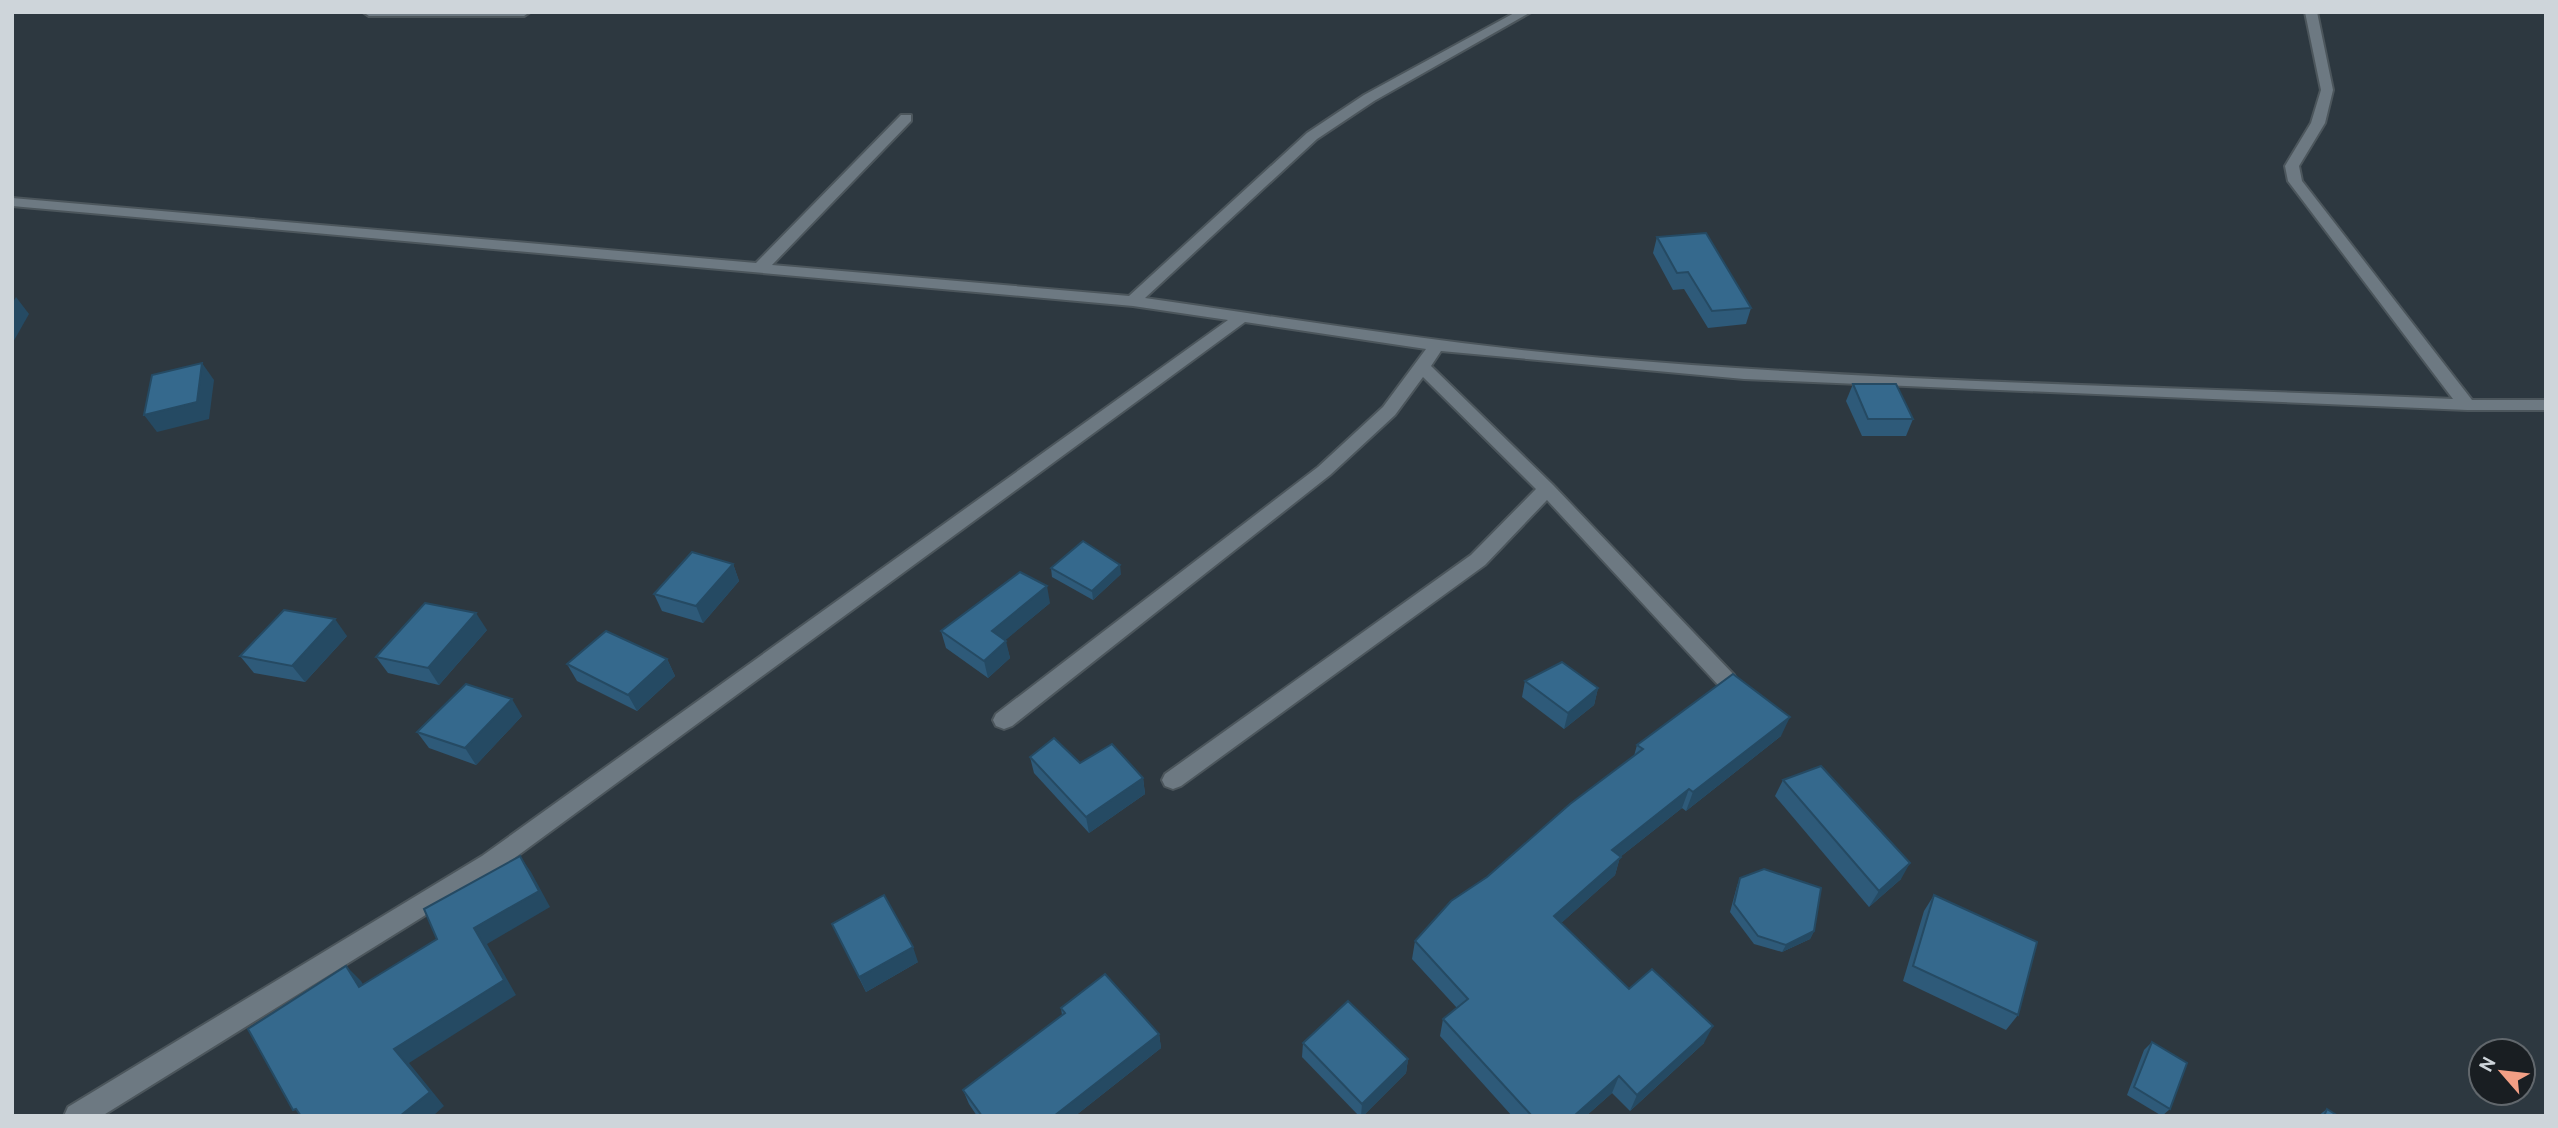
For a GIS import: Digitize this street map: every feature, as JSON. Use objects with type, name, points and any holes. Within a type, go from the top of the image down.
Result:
[{"type":"street","points":[[369,12],[524,12]]},
{"type":"street","points":[[1133,301],[1312,136],[1369,98],[1525,12]]},
{"type":"street","points":[[2311,12],[2327,90],[2318,123],[2292,166],[2295,181],[2466,405]]},
{"type":"street","points":[[761,267],[906,118]]},
{"type":"street","points":[[12,202],[1133,301],[1437,346],[1600,363],[1744,374],[2466,405],[2546,405]]},
{"type":"street","points":[[77,1116],[490,863],[1242,317]]},
{"type":"street","points":[[1004,720],[1324,471],[1389,411],[1437,346]]},
{"type":"street","points":[[1422,367],[1547,489],[1727,681]]},
{"type":"street","points":[[1173,780],[1478,560],[1547,489]]},
{"type":"building","points":[[1706,233],[1751,308],[1712,311],[1688,272],[1677,273],[1657,237]]},
{"type":"building","points":[[202,363],[197,402],[144,415],[152,375]]},
{"type":"building","points":[[1853,384],[1896,384],[1913,419],[1868,419]]},
{"type":"building","points":[[1083,541],[1120,565],[1092,591],[1051,568]]},
{"type":"building","points":[[692,552],[733,564],[696,606],[654,594]]},
{"type":"building","points":[[1020,572],[1047,586],[992,631],[1006,641],[984,661],[941,631]]},
{"type":"building","points":[[425,603],[476,613],[428,668],[376,657]]},
{"type":"building","points":[[284,610],[335,619],[292,666],[240,656]]},
{"type":"building","points":[[606,631],[667,659],[628,695],[567,664]]},
{"type":"building","points":[[1562,662],[1598,688],[1568,713],[1525,681]]},
{"type":"building","points":[[1733,674],[1790,717],[1693,792],[1689,789],[1612,850],[1621,857],[1554,916],[1629,989],[1652,969],[1713,1026],[1637,1095],[1619,1076],[1574,1116],[1532,1116],[1443,1019],[1468,999],[1415,941],[1451,901],[1487,877],[1570,804],[1643,749],[1637,745]]},
{"type":"building","points":[[466,684],[512,699],[465,748],[417,732]]},
{"type":"building","points":[[1054,738],[1080,763],[1112,744],[1143,778],[1086,817],[1030,757]]},
{"type":"building","points":[[1821,766],[1910,863],[1879,891],[1783,780]]},
{"type":"building","points":[[520,856],[539,891],[474,928],[504,980],[394,1049],[430,1092],[400,1116],[301,1116],[296,1109],[293,1110],[248,1029],[346,966],[359,987],[437,939],[424,909]]},
{"type":"building","points":[[1764,869],[1821,888],[1814,931],[1786,945],[1758,936],[1734,904],[1740,878]]},
{"type":"building","points":[[884,895],[913,947],[859,977],[832,924]]},
{"type":"building","points":[[1934,895],[2037,942],[2018,1015],[1913,966]]},
{"type":"building","points":[[1105,974],[1159,1034],[1054,1116],[982,1116],[963,1090],[1065,1013],[1061,1008]]},
{"type":"building","points":[[1348,1001],[1408,1059],[1362,1104],[1303,1043]]},
{"type":"building","points":[[2152,1042],[2187,1063],[2170,1109],[2134,1087]]},
{"type":"building","points":[[2327,1109],[2338,1116],[2324,1116]]}]
